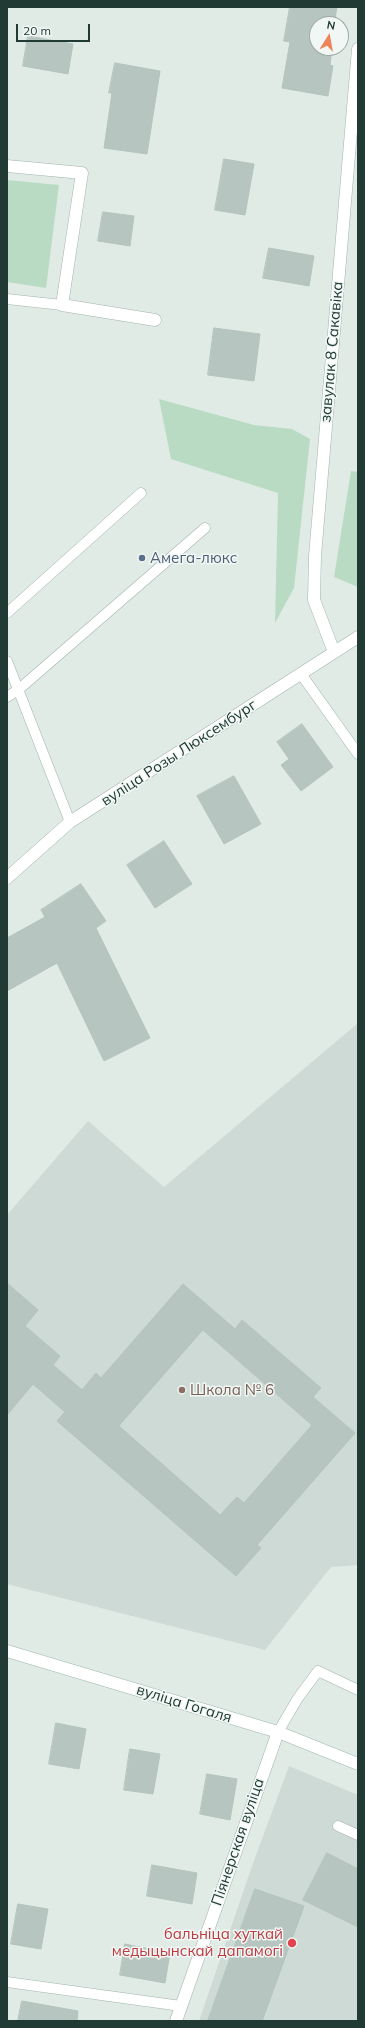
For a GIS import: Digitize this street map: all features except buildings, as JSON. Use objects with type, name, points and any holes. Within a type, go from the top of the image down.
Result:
[{"type":"street","name":"завулак 8 Сакавіка","points":[[334,652],[314,600],[315,556],[358,49]]},
{"type":"street","points":[[7,166],[82,173],[62,305],[156,320]]},
{"type":"street","name":"вуліца Розы Люксембург","points":[[7,878],[70,822],[358,637]]},
{"type":"street","name":"вуліца Гогаля","points":[[7,1651],[278,1732],[358,1764]]},
{"type":"street","name":"Піянерская вуліца","points":[[176,2021],[278,1732]]},
{"type":"lane","points":[[7,299],[62,305]]},
{"type":"lane","points":[[7,613],[141,493]]},
{"type":"lane","points":[[7,697],[18,690],[205,528]]},
{"type":"lane","points":[[7,661],[54,777],[70,822]]},
{"type":"lane","points":[[301,674],[358,754]]},
{"type":"lane","points":[[278,1732],[298,1698],[318,1671],[358,1690]]},
{"type":"lane","points":[[338,1826],[358,1835]]},
{"type":"lane","points":[[7,1982],[182,2006]]},
{"type":"shaded area","name":"Школа № 6","points":[[358,1023],[358,1565],[331,1567],[265,1650],[7,1584],[7,1215],[88,1121],[164,1187]]},
{"type":"shaded area","name":"бальніца хуткай медыцынскай дапамогі","points":[[289,1766],[358,1795],[358,2021],[199,2021],[252,1866]]},
{"type":"green space","points":[[7,180],[59,185],[46,288],[7,282]]},
{"type":"green space","points":[[159,399],[254,425],[292,429],[310,439],[294,588],[275,623],[278,493],[171,459]]},
{"type":"green space","points":[[351,471],[358,472],[358,587],[334,577]]},
{"type":"place","name":"Амега-люкс","points":[[142,558]]},
{"type":"place","name":"Школа № 6","points":[[182,1390]]},
{"type":"place","name":"бальніца хуткай медыцынскай дапамогі","points":[[292,1943]]}]
